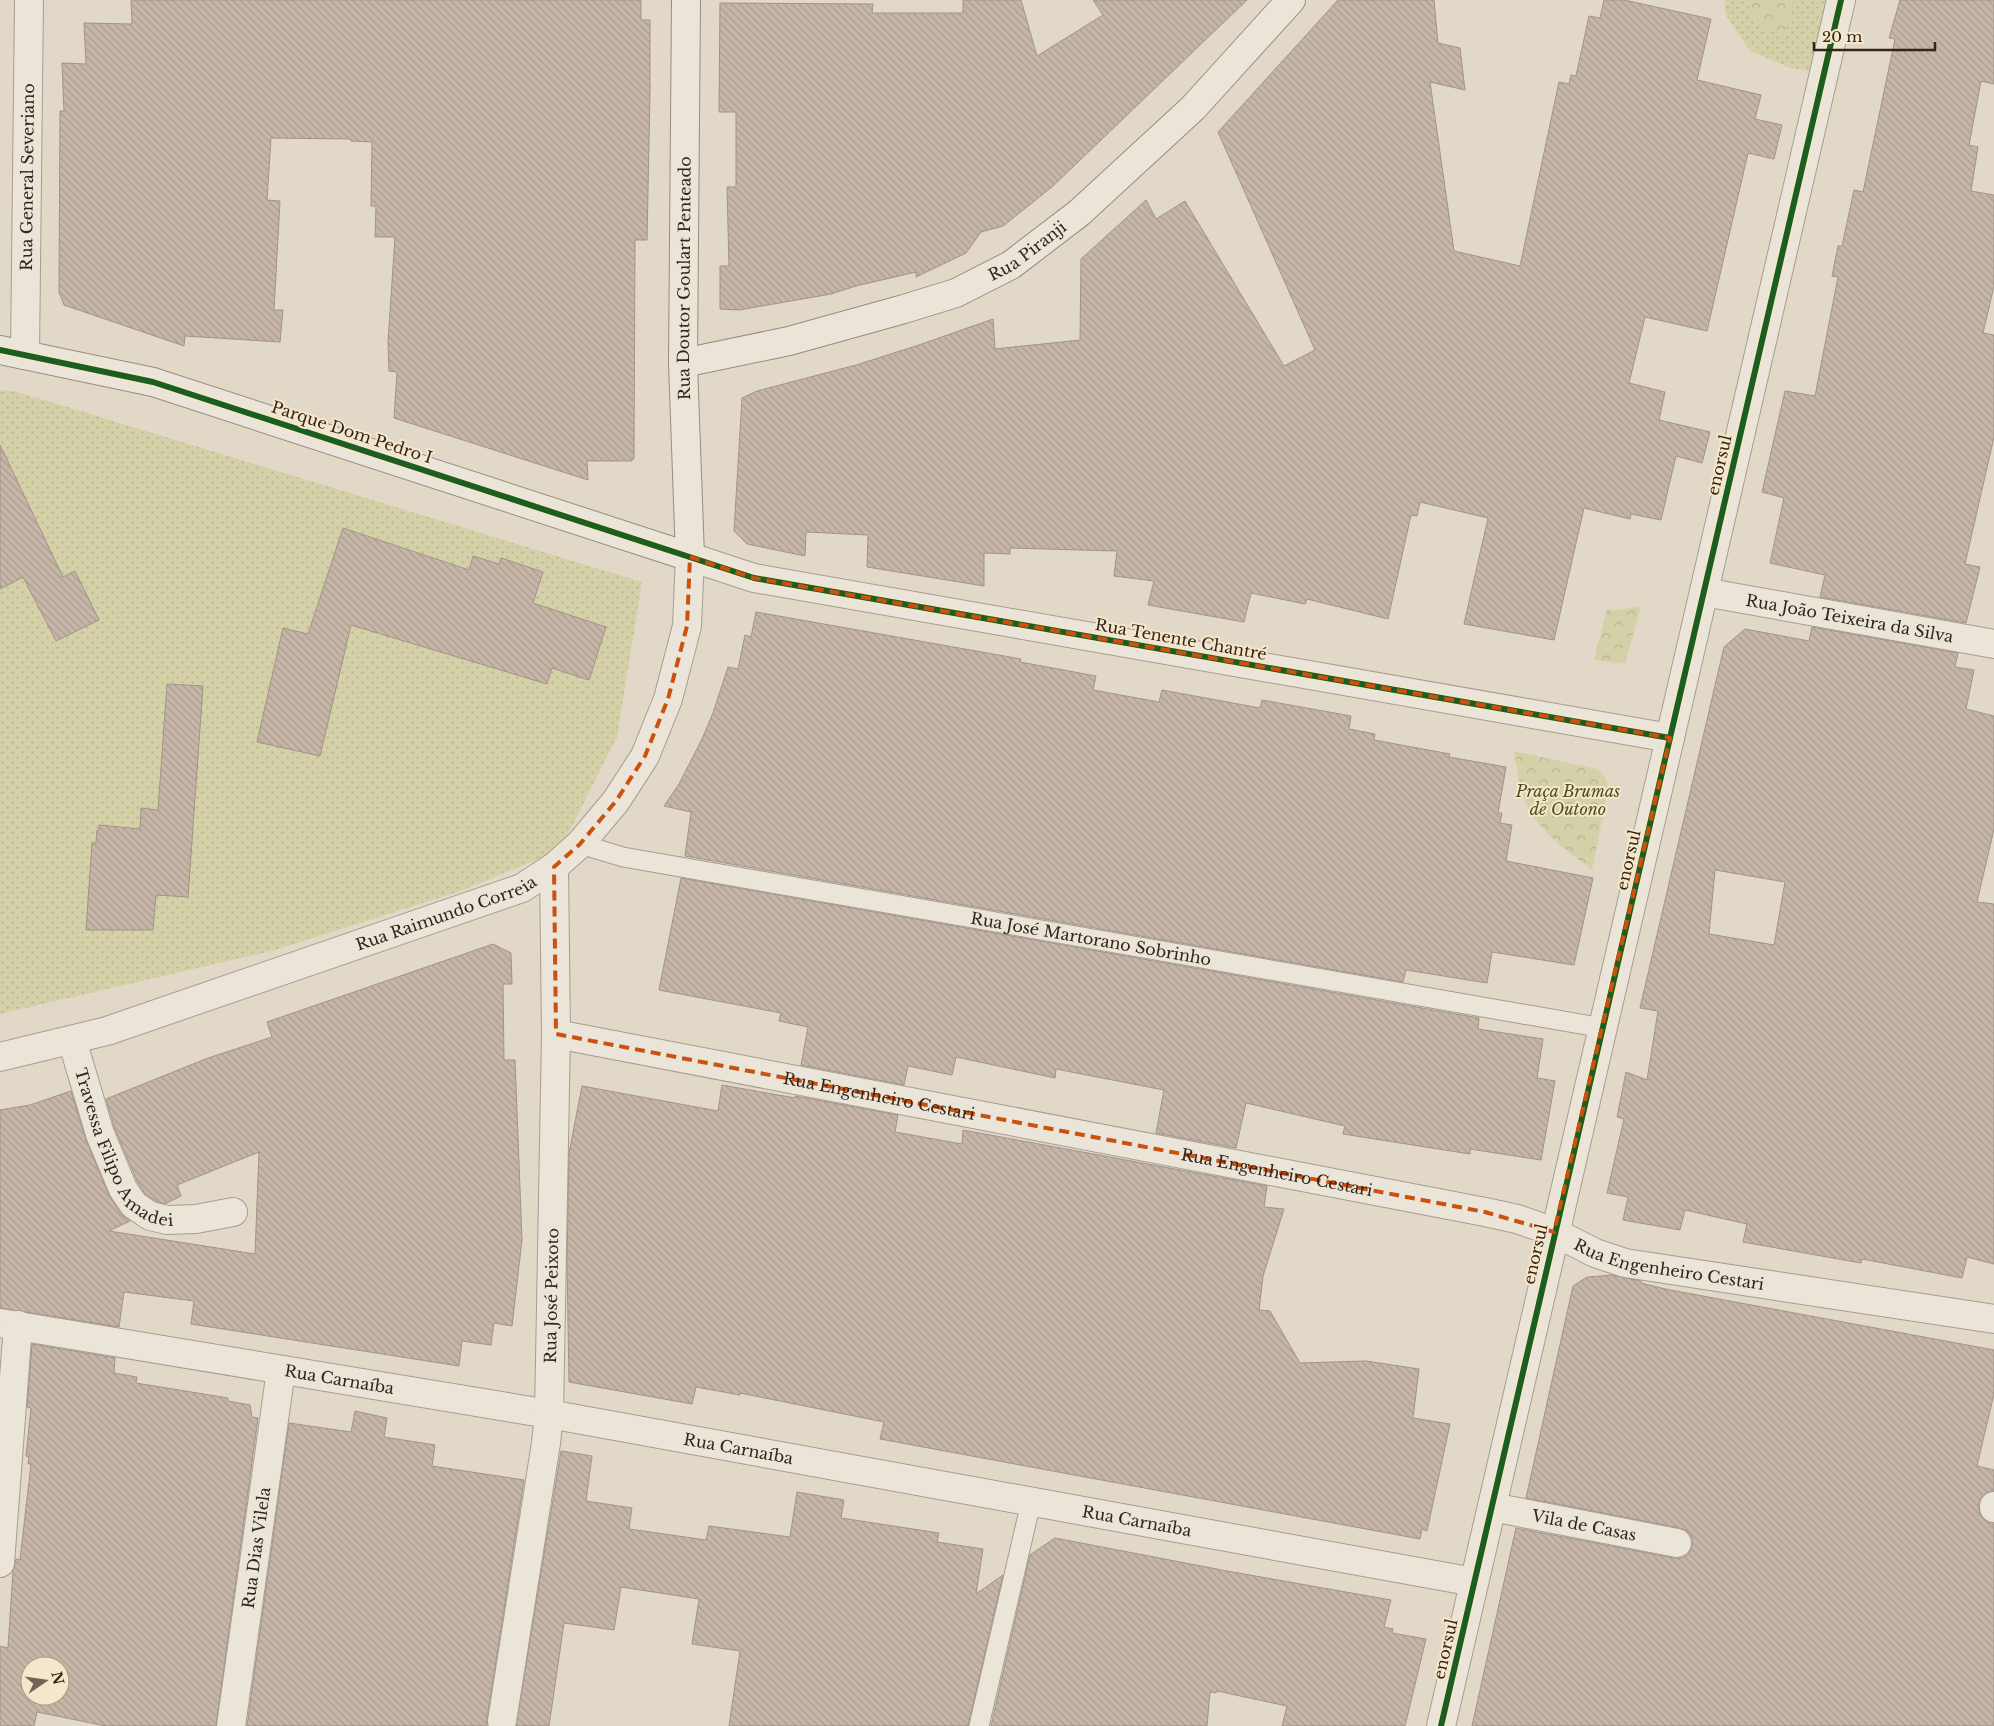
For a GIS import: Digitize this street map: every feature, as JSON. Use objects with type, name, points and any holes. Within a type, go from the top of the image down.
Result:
[{"type":"street","name":"Rua General Severiano","points":[[12,353],[29,0]]},
{"type":"street","name":"Rua Doutor Goulart Penteado","points":[[686,0],[683,363],[690,557]]},
{"type":"street","name":"Rua Piranji","points":[[683,363],[789,341],[904,309],[956,293],[1011,265],[1079,212],[1193,108],[1291,0]]},
{"type":"street","name":"enorsul","points":[[1441,1726],[1841,0]]},
{"type":"street","name":"Parque Dom Pedro I","points":[[12,353],[153,382],[690,557]]},
{"type":"street","name":"Rua Tenente Chantré","points":[[690,557],[754,578],[1670,738]]},
{"type":"street","name":"Rua Raimundo Correia","points":[[0,1057],[72,1040],[193,1002],[522,888],[554,867],[580,844],[616,802],[645,756],[668,699],[687,626],[690,557]]},
{"type":"street","name":"Rua João Teixeira da Silva","points":[[1704,592],[1994,644]]},
{"type":"street","name":"Rua José Peixoto","points":[[502,1721],[549,1414],[556,1034],[554,867]]},
{"type":"street","name":"Rua Engenheiro Cestari","points":[[556,1034],[1485,1212],[1516,1219],[1554,1232],[1595,1253],[1625,1263],[1994,1319]]},
{"type":"street","name":"Travessa Filipo Amadei","points":[[72,1040],[100,1134],[123,1189],[134,1205],[150,1216],[167,1220],[196,1219],[234,1212]]},
{"type":"street","name":"Rua Carnaíba","points":[[9,1324],[549,1414],[1474,1582]]},
{"type":"street","points":[[0,1563],[9,1324]]},
{"type":"street","name":"Rua Dias Vilela","points":[[231,1726],[281,1370]]},
{"type":"street","name":"Vila de Casas","points":[[1492,1507],[1677,1543]]},
{"type":"lane","name":"Rua José Martorano Sobrinho","points":[[580,844],[643,860],[1603,1028]]},
{"type":"lane","points":[[979,1726],[1031,1502]]},
{"type":"highlighted area","points":[[690,557],[754,578],[1670,738],[1554,1232],[1485,1212],[556,1034],[554,867],[580,844],[616,801],[645,756],[668,699],[687,626]]},
{"type":"green space","points":[[1724,0],[1835,0],[1819,73],[1790,68],[1750,51],[1726,15]]},
{"type":"green space","points":[[1744,0],[1794,0],[1783,38],[1760,22]]},
{"type":"green space","points":[[0,390],[18,392],[642,582],[617,737],[560,850],[461,891],[275,950],[0,1014]]},
{"type":"green space","points":[[1641,606],[1625,664],[1594,660],[1607,609],[1615,610]]},
{"type":"green space","name":"Praça Brumas de Outono","points":[[1514,751],[1597,769],[1606,778],[1608,790],[1592,870],[1553,838],[1534,817],[1523,794]]},
{"type":"building","points":[[131,0],[641,0],[641,20],[650,20],[650,92],[647,240],[635,240],[634,459],[632,461],[587,461],[588,480],[394,418],[397,372],[389,371],[388,342],[395,237],[375,237],[376,206],[371,206],[372,142],[351,141],[351,139],[271,138],[267,200],[280,201],[274,310],[283,310],[280,342],[185,336],[184,346],[64,305],[59,292],[60,111],[64,111],[62,63],[86,64],[84,23],[132,24]]},
{"type":"building","points":[[963,0],[1021,0],[1037,56],[1103,15],[1093,0],[1247,0],[1052,187],[1003,226],[981,232],[966,253],[916,277],[916,272],[831,294],[739,310],[720,309],[720,266],[729,266],[727,187],[736,187],[736,112],[719,112],[720,3],[873,4],[872,13],[963,13]]},
{"type":"building","points":[[1338,0],[1434,0],[1438,43],[1460,48],[1465,90],[1430,82],[1454,251],[1520,266],[1559,82],[1569,84],[1571,75],[1576,76],[1589,16],[1600,18],[1604,0],[1624,0],[1711,19],[1697,80],[1761,95],[1755,119],[1782,125],[1774,159],[1748,153],[1707,331],[1645,317],[1629,383],[1665,392],[1659,420],[1710,432],[1702,463],[1676,456],[1661,520],[1631,514],[1630,519],[1584,508],[1554,640],[1464,624],[1488,518],[1420,502],[1417,516],[1411,515],[1388,619],[1307,599],[1305,604],[1251,593],[1244,622],[1148,605],[1154,581],[1114,576],[1117,551],[1010,548],[1010,554],[984,553],[984,586],[867,567],[868,535],[806,532],[805,556],[747,544],[734,531],[742,398],[757,391],[856,365],[993,319],[995,349],[1080,340],[1081,259],[1146,200],[1156,219],[1185,201],[1284,366],[1315,350],[1218,132]]},
{"type":"building","points":[[1900,0],[1994,0],[1994,84],[1981,81],[1969,145],[1978,147],[1971,191],[1994,195],[1994,286],[1983,333],[1994,335],[1994,437],[1965,564],[1980,567],[1966,623],[1820,597],[1825,575],[1770,563],[1784,498],[1762,492],[1785,391],[1815,396],[1838,277],[1832,276],[1838,246],[1842,246],[1854,190],[1863,192],[1895,39],[1889,38]]},
{"type":"building","points":[[0,445],[63,577],[75,571],[99,620],[56,641],[23,577],[0,589]]},
{"type":"building","points":[[343,528],[469,570],[473,556],[499,564],[501,558],[543,572],[533,603],[606,627],[589,680],[552,668],[547,684],[351,625],[320,756],[257,742],[283,628],[308,634]]},
{"type":"building","points":[[756,612],[1021,659],[1020,662],[1096,676],[1093,690],[1159,702],[1162,690],[1260,708],[1262,700],[1351,716],[1349,729],[1375,734],[1374,740],[1450,754],[1449,757],[1506,767],[1498,813],[1502,813],[1500,823],[1512,825],[1506,861],[1593,878],[1574,965],[1492,952],[1487,983],[1406,970],[1403,982],[685,856],[691,812],[664,806],[679,784],[702,739],[713,713],[728,667],[738,669],[745,635],[751,637]]},
{"type":"building","points":[[1812,627],[1958,653],[1955,667],[1974,670],[1966,709],[1994,716],[1994,829],[1977,902],[1994,904],[1994,1264],[1967,1257],[1962,1278],[1862,1259],[1861,1263],[1743,1242],[1747,1224],[1685,1210],[1680,1230],[1623,1220],[1628,1197],[1607,1193],[1624,1119],[1617,1117],[1626,1072],[1647,1080],[1658,1011],[1640,1008],[1724,647],[1745,629],[1809,641]],"holes":[[[1715,870],[1785,882],[1774,945],[1709,934]]]},
{"type":"building","points":[[167,684],[203,686],[188,897],[156,895],[153,930],[86,930],[92,843],[96,843],[99,825],[140,829],[141,808],[158,810]]},
{"type":"building","points":[[681,878],[1479,1018],[1478,1029],[1543,1039],[1537,1078],[1555,1081],[1541,1160],[1470,1149],[1470,1154],[1343,1134],[1345,1126],[1246,1103],[1236,1148],[1156,1133],[1164,1090],[1056,1069],[1055,1078],[956,1057],[952,1075],[908,1066],[904,1085],[801,1065],[808,1027],[779,1021],[781,1013],[659,990]]},
{"type":"building","points":[[493,944],[511,953],[512,984],[503,984],[504,1060],[515,1060],[522,1240],[512,1326],[494,1323],[491,1345],[462,1341],[459,1366],[191,1324],[194,1301],[124,1292],[119,1327],[0,1308],[0,1110],[30,1105],[71,1091],[86,1140],[109,1195],[121,1214],[130,1221],[109,1231],[255,1254],[259,1152],[177,1185],[181,1196],[165,1204],[156,1201],[145,1194],[137,1181],[115,1129],[106,1099],[208,1058],[272,1037],[267,1022]]},
{"type":"building","points":[[722,1085],[898,1115],[895,1132],[962,1144],[963,1130],[1267,1186],[1264,1207],[1284,1209],[1263,1276],[1259,1310],[1270,1311],[1300,1363],[1366,1361],[1419,1369],[1413,1418],[1450,1424],[1427,1531],[1422,1529],[1420,1539],[880,1439],[884,1422],[740,1393],[740,1395],[696,1387],[692,1404],[569,1382],[567,1261],[569,1153],[582,1086],[718,1111]]},
{"type":"building","points":[[1612,1275],[1641,1281],[1641,1283],[1665,1289],[1994,1350],[1994,1394],[1977,1466],[1994,1470],[1994,1490],[1986,1493],[1980,1499],[1978,1506],[1981,1516],[1987,1522],[1994,1524],[1994,1726],[1472,1726],[1516,1528],[1674,1558],[1683,1558],[1689,1553],[1692,1546],[1692,1537],[1687,1531],[1680,1528],[1526,1498],[1573,1286],[1587,1277]]},
{"type":"building","points":[[32,1344],[115,1358],[114,1373],[137,1377],[136,1383],[228,1398],[228,1401],[250,1405],[252,1417],[258,1418],[216,1726],[106,1726],[37,1712],[34,1726],[0,1726],[0,1646],[8,1648],[13,1571],[16,1559],[20,1560],[31,1464],[28,1464],[29,1457],[26,1456],[31,1408],[27,1407]]},
{"type":"building","points":[[355,1411],[387,1418],[384,1437],[435,1445],[432,1466],[524,1480],[487,1726],[247,1726],[289,1423],[351,1432]]},
{"type":"building","points":[[561,1451],[592,1456],[586,1501],[632,1508],[629,1529],[706,1540],[709,1526],[790,1537],[797,1492],[844,1500],[841,1518],[939,1533],[937,1542],[983,1549],[976,1594],[1003,1575],[968,1726],[729,1726],[740,1651],[692,1644],[699,1599],[621,1587],[614,1630],[564,1623],[549,1726],[516,1726]]},
{"type":"building","points":[[1055,1538],[1391,1600],[1384,1627],[1393,1629],[1392,1633],[1426,1639],[1405,1726],[1282,1726],[1287,1706],[1217,1691],[1216,1693],[1210,1692],[1207,1726],[991,1726],[1030,1555]]},
{"type":"cycle path","points":[[1441,1726],[1841,0]]},
{"type":"cycle path","points":[[0,350],[153,382],[754,578],[1670,738]]}]
